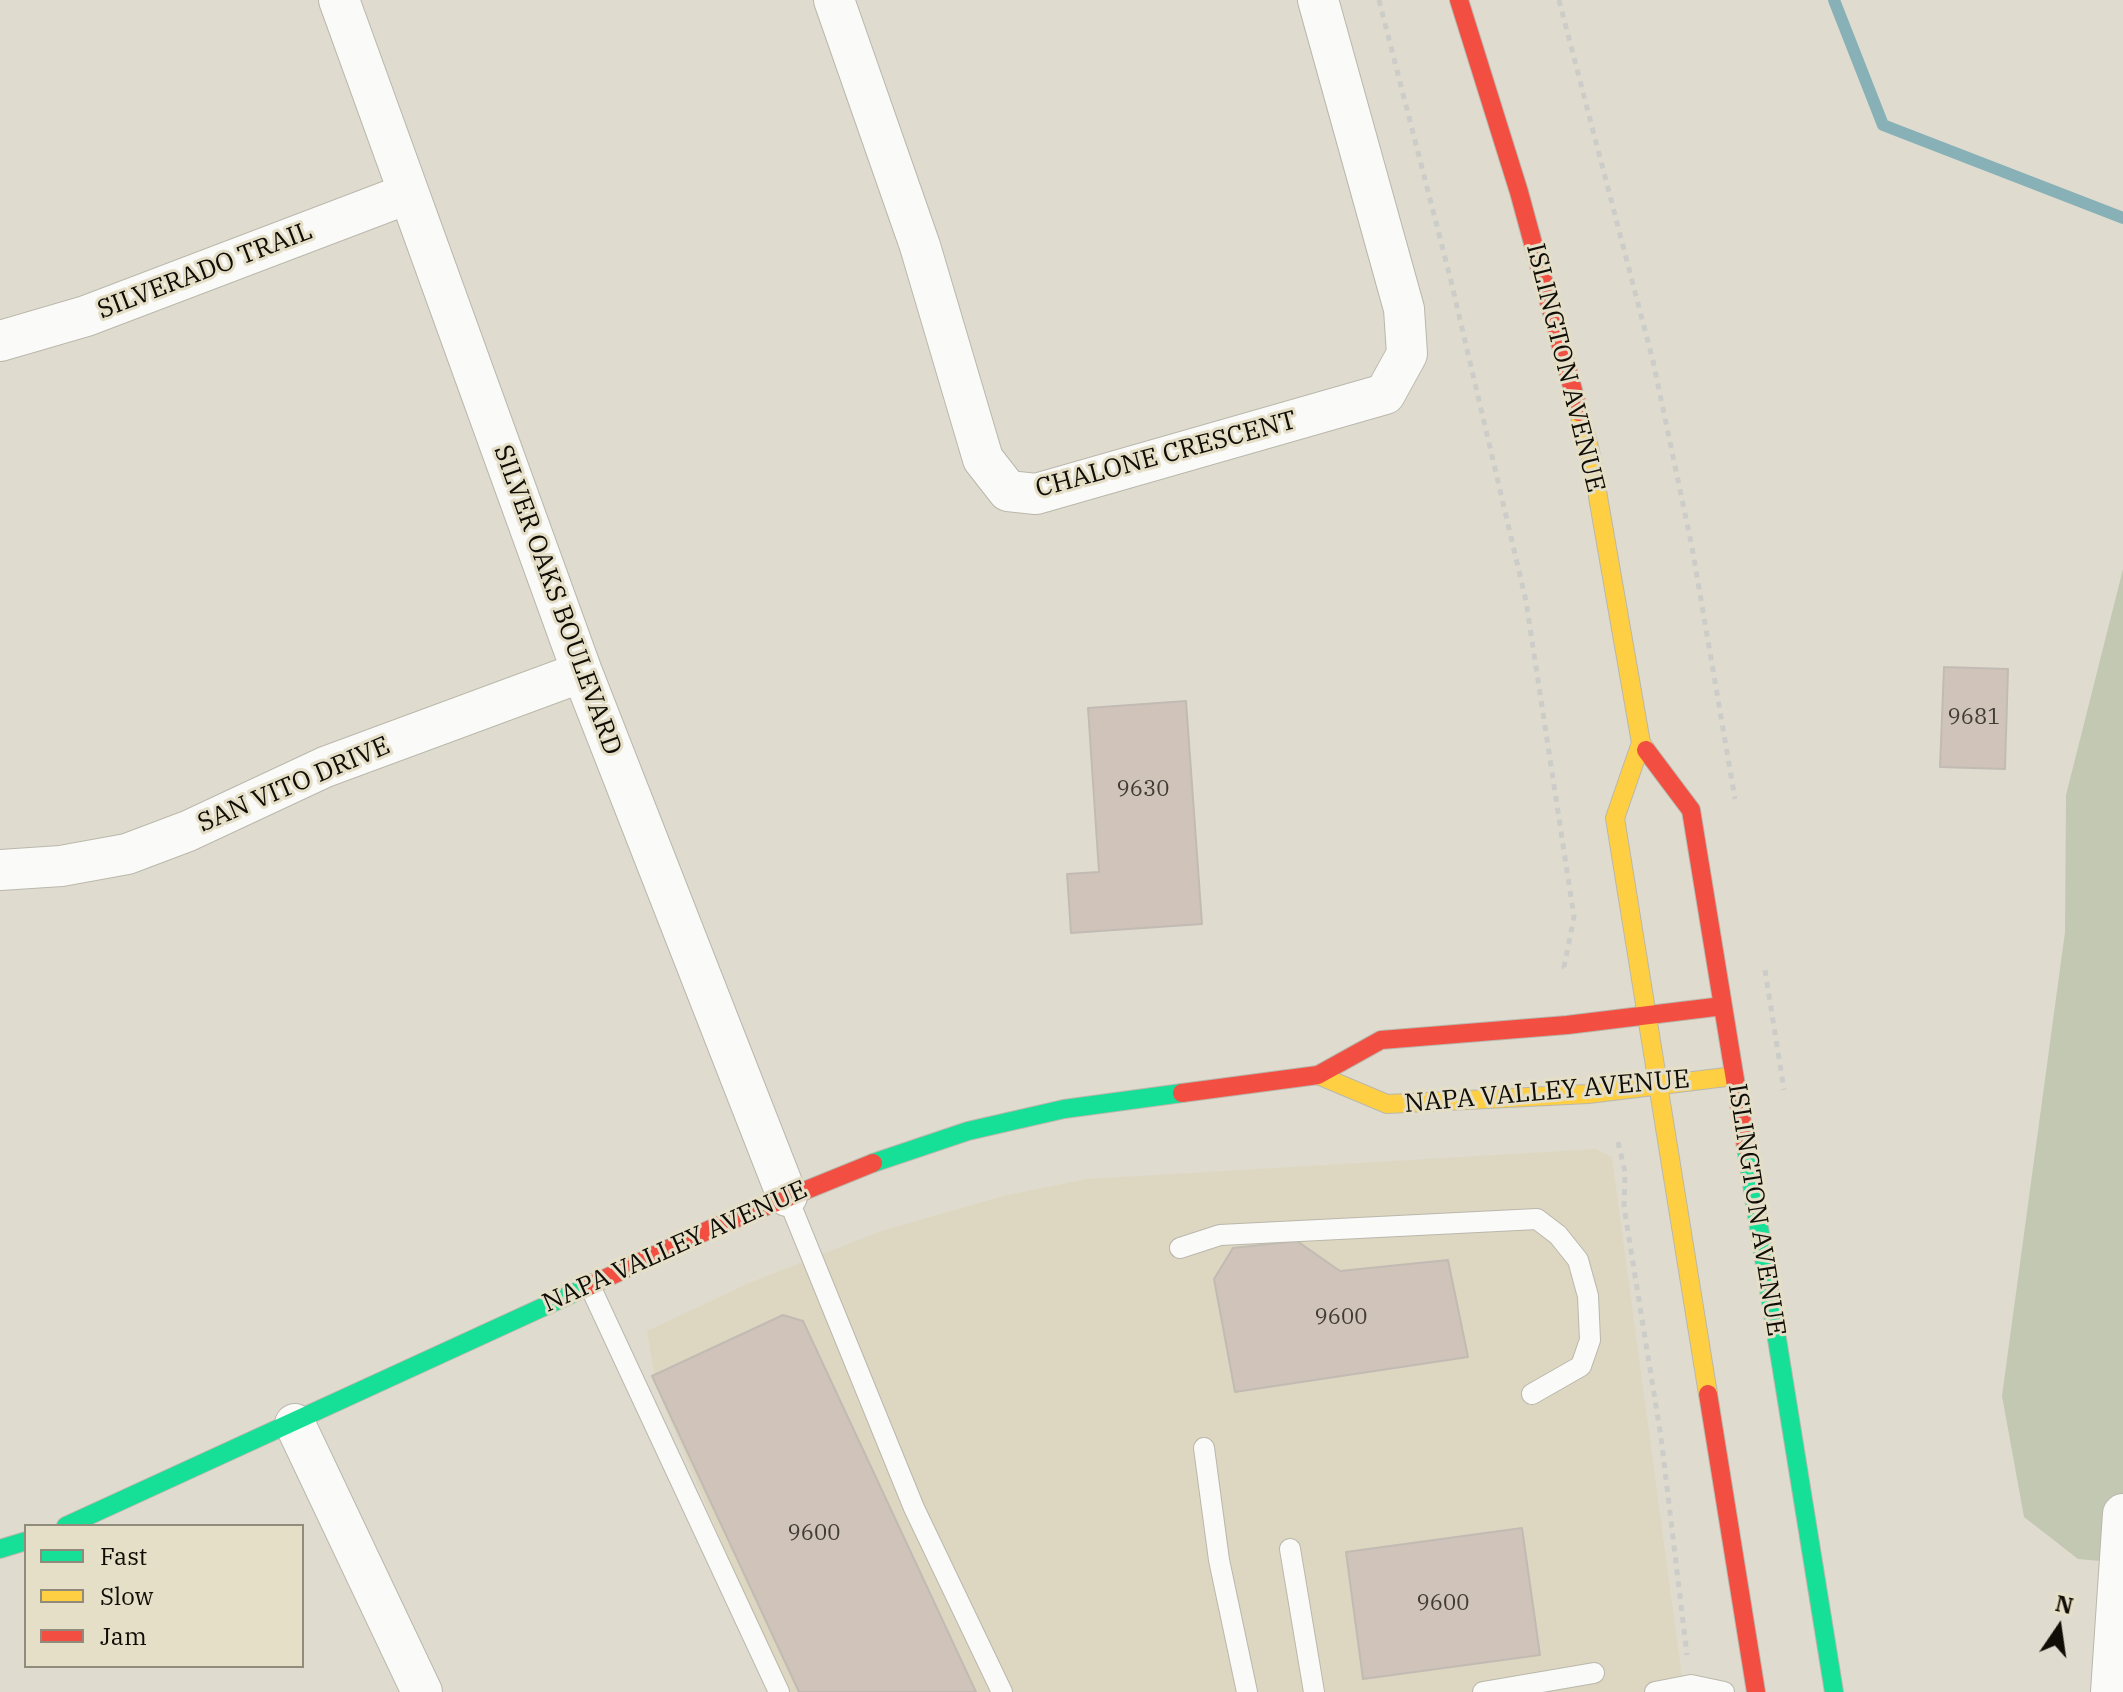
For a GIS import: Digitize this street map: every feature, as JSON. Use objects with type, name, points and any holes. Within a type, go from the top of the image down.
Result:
[{"type":"main road","name":"ISLINGTON AVENUE","points":[[1459,0],[1519,192],[1590,451],[1641,743],[1691,810],[1834,1692]]},
{"type":"main road","name":"ISLINGTON AVENUE","points":[[1641,743],[1615,818],[1756,1692]]},
{"type":"main road","name":"NAPA VALLEY AVENUE","points":[[70,1524],[295,1424],[589,1284],[787,1196],[912,1149],[1023,1118],[1133,1098],[1318,1075],[1381,1040],[1723,1006]]},
{"type":"main road","name":"NAPA VALLEY AVENUE","points":[[1318,1075],[1387,1104],[1588,1094],[1734,1076]]},
{"type":"main road","points":[[0,1549],[24,1542]]},
{"type":"street","name":"SILVER OAKS BOULEVARD","points":[[339,0],[582,672],[787,1196]]},
{"type":"street","name":"CHALONE CRESCENT","points":[[834,0],[920,246],[983,459],[1008,491],[1036,494],[1385,394],[1407,354],[1404,309],[1318,0]]},
{"type":"street","name":"SILVERADO TRAIL","points":[[0,341],[86,316],[407,194]]},
{"type":"street","name":"SAN VITO DRIVE","points":[[0,870],[61,866],[127,854],[188,831],[325,767],[582,672]]},
{"type":"street","points":[[295,1424],[422,1692]]},
{"type":"street","points":[[2111,1692],[2123,1514]]},
{"type":"lane","points":[[787,1196],[914,1508],[1002,1692]]},
{"type":"lane","points":[[1180,1248],[1220,1235],[1537,1219],[1558,1235],[1578,1260],[1588,1296],[1590,1340],[1581,1366],[1532,1394]]},
{"type":"lane","points":[[589,1284],[779,1692]]},
{"type":"lane","points":[[1204,1448],[1219,1560],[1247,1692]]},
{"type":"lane","points":[[1290,1549],[1314,1692]]},
{"type":"lane","points":[[1483,1692],[1594,1673]]},
{"type":"lane","points":[[1655,1692],[1691,1685],[1724,1692]]},
{"type":"path","points":[[1379,0],[1451,281],[1526,601],[1574,917],[1564,967],[1568,970]]},
{"type":"path","points":[[1618,1142],[1625,1172],[1624,1207],[1661,1437],[1684,1629]]},
{"type":"shaded area","points":[[1596,1149],[1612,1157],[1684,1692],[785,1692],[651,1375],[654,1373],[647,1331],[749,1283],[881,1231],[1007,1195],[1087,1179]]},
{"type":"green space","points":[[2123,569],[2123,1563],[2078,1559],[2024,1517],[2002,1396],[2065,932],[2066,795]]},
{"type":"building","points":[[1944,667],[2008,669],[2005,769],[1940,767]]},
{"type":"building","points":[[1186,701],[1202,924],[1071,933],[1067,874],[1099,872],[1088,708]]},
{"type":"building","points":[[1297,1241],[1340,1271],[1448,1260],[1468,1357],[1235,1392],[1214,1279],[1233,1248]]},
{"type":"building","points":[[783,1315],[803,1321],[976,1692],[799,1692],[652,1376]]},
{"type":"building","points":[[1522,1528],[1540,1655],[1363,1679],[1346,1552]]},
{"type":"waterway","points":[[1834,0],[1883,125],[2123,218]]},
{"type":"traffic: fast","points":[[873,1163],[968,1131],[1064,1109],[1182,1093]]},
{"type":"traffic: fast","points":[[1746,1147],[1834,1692]]},
{"type":"traffic: fast","points":[[70,1524],[589,1286]]},
{"type":"traffic: fast","points":[[0,1549],[24,1542]]},
{"type":"traffic: slow","points":[[1579,412],[1590,451],[1641,743],[1646,750]]},
{"type":"traffic: slow","points":[[1641,743],[1615,818],[1708,1394]]},
{"type":"traffic: slow","points":[[1318,1075],[1387,1104],[1588,1094],[1734,1076]]},
{"type":"traffic: jam","points":[[1459,0],[1519,192],[1579,412]]},
{"type":"traffic: jam","points":[[1646,750],[1691,810],[1746,1147]]},
{"type":"traffic: jam","points":[[1182,1093],[1318,1075],[1381,1040],[1567,1025],[1723,1006]]},
{"type":"traffic: jam","points":[[589,1286],[715,1227],[873,1163]]},
{"type":"traffic: jam","points":[[1708,1394],[1756,1692]]}]
